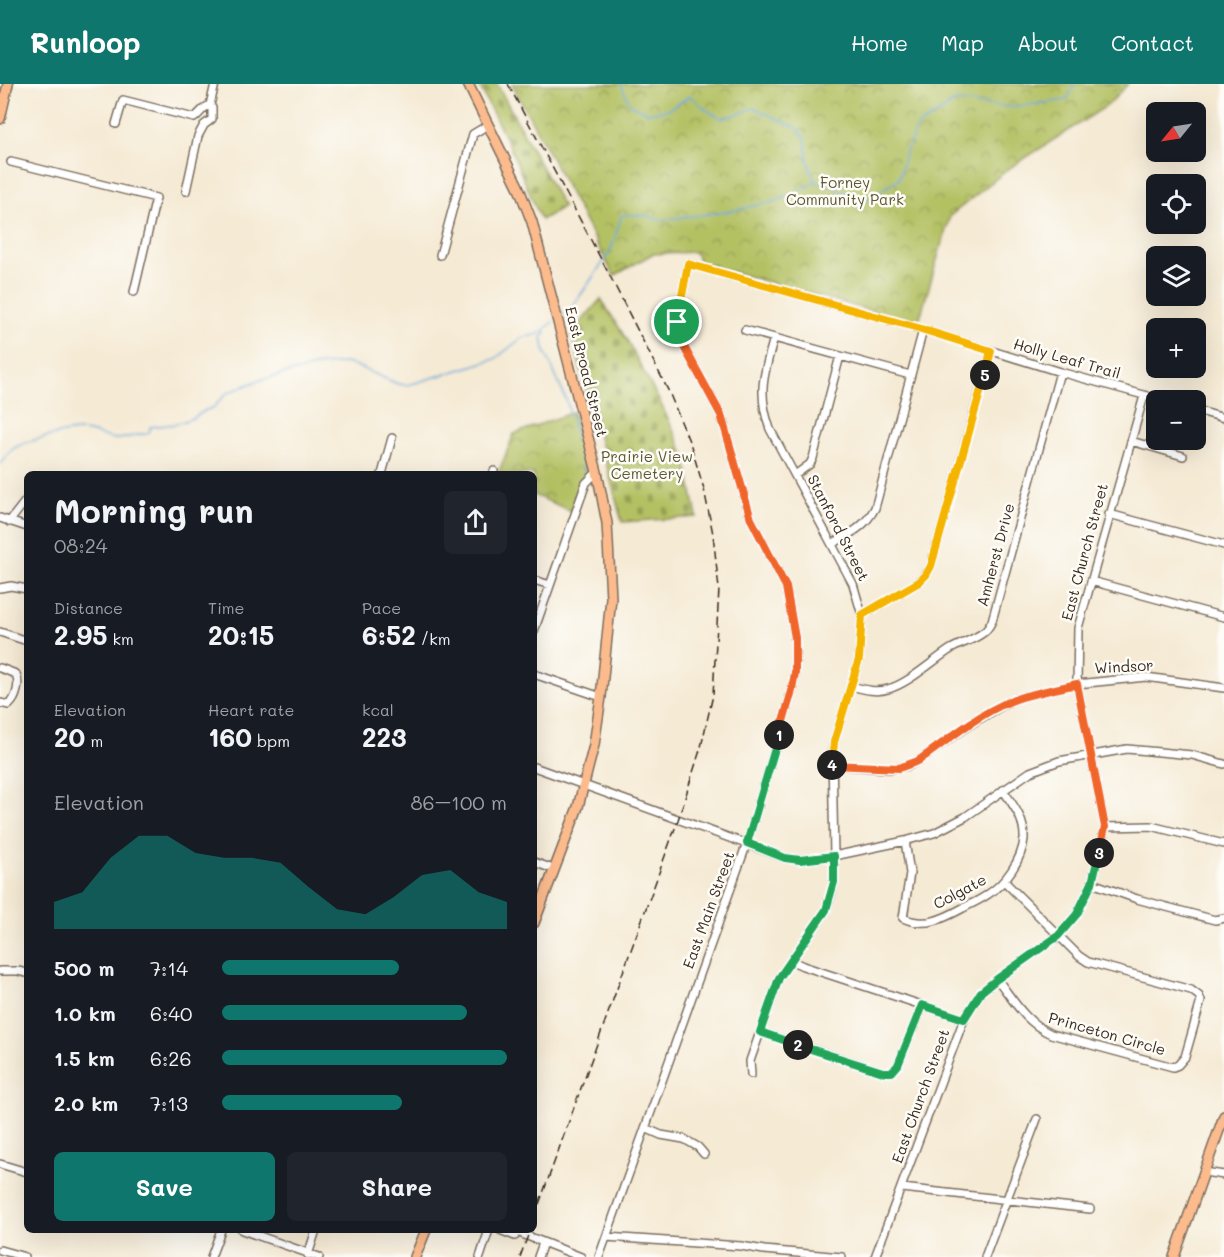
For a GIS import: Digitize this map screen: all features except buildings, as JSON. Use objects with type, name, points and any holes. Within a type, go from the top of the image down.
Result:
[{"type":"main road","points":[[0,119],[8,84]]},
{"type":"main road","name":"East Broad Street","points":[[468,84],[518,186],[532,222],[597,472],[607,523],[611,598],[594,745],[578,807],[537,914]]},
{"type":"main road","points":[[1174,1257],[1224,1116]]},
{"type":"main road","points":[[415,1257],[425,1233]]},
{"type":"street","points":[[186,191],[198,136],[204,125],[212,119],[210,105],[215,84]]},
{"type":"street","points":[[116,124],[123,100],[194,118],[210,105]]},
{"type":"street","points":[[440,255],[473,134],[488,125]]},
{"type":"street","points":[[11,162],[156,198],[134,292]]},
{"type":"street","name":"Holly Leaf Trail","points":[[688,264],[923,330],[1144,396]]},
{"type":"street","name":"East Main Street","points":[[599,1257],[747,843],[791,694],[795,673],[795,638],[786,587],[751,519],[721,415],[683,345],[677,322],[688,264]]},
{"type":"street","points":[[745,330],[910,375]]},
{"type":"street","points":[[832,544],[868,520],[875,507],[923,330]]},
{"type":"street","name":"Stanford Street","points":[[751,1074],[750,1061],[779,978],[826,910],[834,882],[831,765],[834,742],[859,659],[862,615],[853,584],[770,429],[763,403],[762,386],[774,338]]},
{"type":"street","points":[[862,615],[919,582],[931,566],[991,351]]},
{"type":"street","points":[[795,475],[810,464],[813,458],[840,356]]},
{"type":"street","name":"Amherst Drive","points":[[851,686],[876,691],[887,690],[899,685],[952,648],[982,634],[988,628],[992,621],[1060,372]]},
{"type":"street","name":"East Church Street","points":[[875,1257],[964,1019],[981,992],[1058,936],[1077,914],[1092,883],[1105,827],[1077,684],[1078,628],[1144,396]]},
{"type":"street","points":[[1206,413],[1224,418]]},
{"type":"street","points":[[383,471],[392,438]]},
{"type":"street","points":[[1131,441],[1183,456]]},
{"type":"street","points":[[537,622],[586,483],[597,472]]},
{"type":"street","points":[[9,522],[24,503]]},
{"type":"street","points":[[1109,514],[1224,545]]},
{"type":"street","points":[[0,518],[24,526]]},
{"type":"street","points":[[537,581],[550,585]]},
{"type":"street","points":[[1091,581],[1224,617]]},
{"type":"street","points":[[0,588],[11,586],[24,588]]},
{"type":"street","points":[[0,632],[24,640]]},
{"type":"street","points":[[0,668],[16,674],[18,679],[12,704],[0,703]]},
{"type":"street","points":[[537,675],[601,698]]},
{"type":"street","name":"Windsor","points":[[831,765],[890,769],[908,766],[999,707],[1021,697],[1077,684],[1146,677],[1224,688]]},
{"type":"street","points":[[537,768],[785,858],[800,860],[834,856],[934,833],[965,817],[1030,772],[1059,761],[1127,749],[1192,755],[1224,764]]},
{"type":"street","name":"Colgate","points":[[905,841],[910,873],[903,918],[913,923],[941,920],[989,895],[1004,881],[1020,855],[1024,838],[1021,818],[1003,790]]},
{"type":"street","points":[[1105,827],[1151,826],[1224,844]]},
{"type":"street","points":[[537,863],[553,869]]},
{"type":"street","name":"Princeton Circle","points":[[997,979],[1028,1020],[1051,1034],[1173,1066],[1178,1065],[1185,1057],[1201,1001],[1199,996],[1191,990],[1088,962],[1058,936],[1004,881]]},
{"type":"street","points":[[1092,883],[1137,899],[1215,920],[1224,918]]},
{"type":"street","points":[[792,961],[964,1019]]},
{"type":"street","points":[[0,971],[24,972]]},
{"type":"street","points":[[760,1032],[883,1072],[892,1072],[898,1065],[922,1005]]},
{"type":"street","points":[[985,1257],[1037,1119]]},
{"type":"street","points":[[645,1128],[661,1135],[684,1139],[698,1147],[704,1154]]},
{"type":"street","points":[[0,1164],[24,1171]]},
{"type":"street","points":[[1204,1172],[1224,1175]]},
{"type":"street","points":[[902,1188],[1090,1209]]},
{"type":"street","points":[[211,1257],[220,1233]]},
{"type":"street","points":[[250,1233],[307,1255],[319,1257]]},
{"type":"street","points":[[307,1255],[315,1233]]},
{"type":"street","points":[[480,1257],[488,1233]]},
{"type":"street","points":[[510,1233],[581,1257]]},
{"type":"street","points":[[518,1233],[527,1238]]},
{"type":"street","points":[[606,1238],[741,1246],[842,1257]]},
{"type":"street","points":[[538,1257],[543,1243]]},
{"type":"street","points":[[0,1250],[26,1257]]},
{"type":"green space","points":[[497,84],[563,207],[541,220],[509,145],[479,86]]},
{"type":"green space","name":"Forney Community Park","points":[[512,84],[1128,84],[1108,105],[1008,169],[950,216],[918,324],[701,263],[694,252],[652,254],[614,276]]},
{"type":"green space","name":"Prairie View Cemetery","points":[[601,299],[628,342],[685,456],[697,517],[622,522],[571,333]]},
{"type":"green space","points":[[573,412],[587,467],[571,511],[537,496],[537,471],[499,471],[514,434]]},
{"type":"waterway","points":[[621,84],[630,104],[649,113],[667,110],[690,96],[708,111],[723,119],[754,108],[797,128],[805,137],[807,156],[816,182]]},
{"type":"waterway","points":[[561,314],[569,312],[610,252],[622,215],[644,215],[660,220],[726,212],[777,201],[816,182],[826,184],[863,201],[899,179],[905,153],[918,126],[956,102],[1011,107],[1067,100],[1075,84]]},
{"type":"waterway","points":[[0,464],[18,446],[57,434],[86,431],[118,439],[146,434],[150,431],[150,427],[176,424],[213,408],[227,393],[257,381],[314,366],[344,363],[398,384],[415,383],[495,359],[523,337],[536,335],[553,322]]},
{"type":"waterway","points":[[545,329],[546,334],[542,336],[544,349],[567,402],[586,476]]},
{"type":"railway","points":[[508,84],[669,392],[691,446],[704,489],[713,534],[719,589],[713,695],[701,747],[678,820],[537,1210]]},
{"type":"railway","points":[[520,1257],[529,1233]]},
{"type":"route","points":[[688,264],[918,328],[991,351],[931,566],[919,582],[862,615],[859,659],[834,742],[831,765],[890,769],[908,766],[991,711],[1007,703],[1021,697],[1077,684],[1105,827],[1092,883],[1077,914],[1058,936],[981,992],[964,1019],[922,1005],[898,1065],[892,1072],[883,1072],[760,1032],[779,978],[826,910],[834,882],[834,856],[800,860],[785,858],[747,843],[791,694],[795,673],[795,638],[786,587],[751,519],[721,415],[683,345],[677,322],[688,264]]}]
